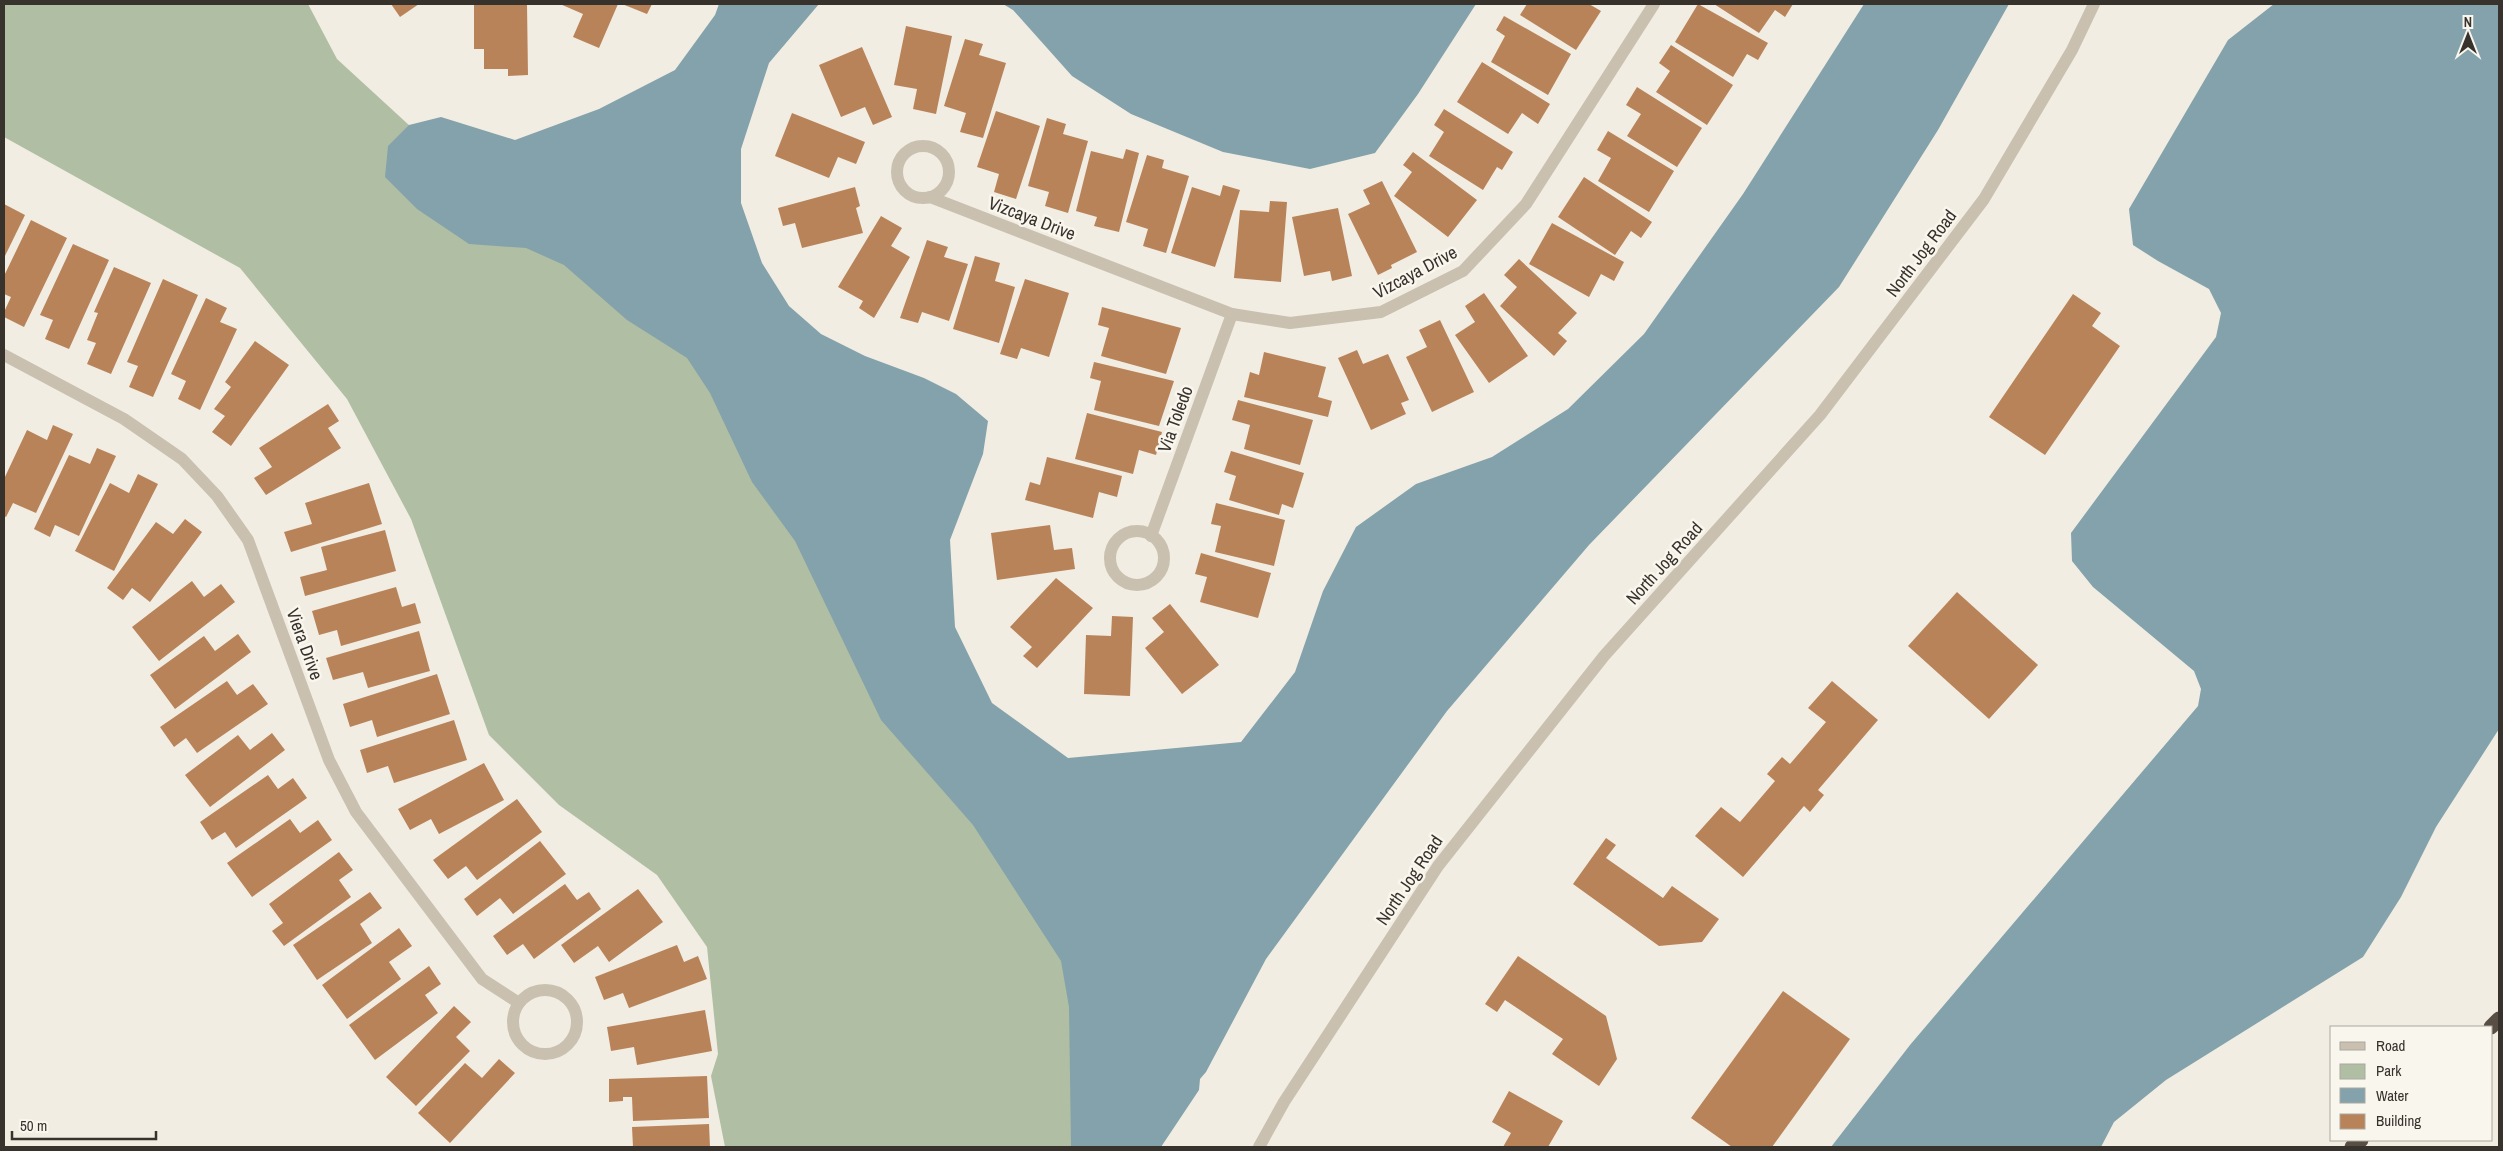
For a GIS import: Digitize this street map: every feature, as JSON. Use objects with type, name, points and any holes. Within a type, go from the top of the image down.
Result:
[{"type":"street","name":"Vizcaya Drive","points":[[930,197],[944,187],[949,170],[947,162],[942,154],[934,149],[917,147],[903,156],[897,171],[898,179],[907,192],[914,196],[930,197],[1232,314],[1290,323],[1381,312],[1463,271],[1526,204],[1654,4]]},
{"type":"street","name":"North Jog Road","points":[[1259,1147],[1284,1102],[1438,866],[1604,656],[1820,415],[1984,199],[2072,50],[2094,4]]},
{"type":"street","name":"Via Toledo","points":[[1152,536],[1232,314]]},
{"type":"street","name":"Viera Drive","points":[[4,355],[124,419],[182,459],[217,496],[248,540],[328,760],[356,812],[482,979],[520,1003]]},
{"type":"street","points":[[1135,532],[1152,536],[1162,551],[1161,569],[1156,577],[1140,585],[1122,581],[1111,568],[1111,551],[1114,544],[1120,537],[1135,532]]},
{"type":"street","points":[[536,991],[550,991],[564,996],[576,1012],[575,1032],[570,1041],[562,1049],[552,1053],[541,1053],[526,1047],[516,1034],[513,1023],[514,1012],[520,1003],[536,991]]},
{"type":"green space","points":[[4,4],[308,4],[337,59],[447,160],[610,242],[1092,953],[1095,1147],[725,1147],[711,1076],[718,1054],[707,947],[657,875],[559,805],[489,735],[411,519],[347,399],[240,268],[4,137]]},
{"type":"water","points":[[719,4],[819,4],[769,63],[741,149],[741,203],[762,263],[789,306],[821,334],[865,356],[924,378],[956,394],[988,421],[983,454],[950,540],[955,627],[992,703],[1068,758],[1241,742],[1295,672],[1323,591],[1356,527],[1416,484],[1492,457],[1568,409],[1644,334],[1743,194],[1864,4],[2009,4],[1938,130],[1839,287],[1589,545],[1447,711],[1266,959],[1206,1072],[1200,1079],[1199,1090],[1161,1147],[1071,1147],[1069,1007],[1061,961],[973,825],[881,720],[795,541],[752,482],[710,393],[687,358],[627,320],[564,265],[526,248],[469,244],[417,209],[385,177],[388,146],[409,125],[441,117],[515,140],[599,109],[675,70],[715,15]]},
{"type":"water","points":[[1003,4],[1476,4],[1418,94],[1375,153],[1310,169],[1223,152],[1131,114],[1072,76],[1013,10]]},
{"type":"water","points":[[2274,4],[2499,4],[2499,729],[2436,827],[2401,897],[2363,957],[2166,1080],[2114,1122],[2101,1147],[1831,1147],[1910,1045],[2198,706],[2201,689],[2194,671],[2093,587],[2072,561],[2071,533],[2216,337],[2221,313],[2209,289],[2133,245],[2129,209],[2228,40]]},
{"type":"building","points":[[391,4],[419,4],[400,17]]},
{"type":"building","points":[[474,4],[527,4],[528,75],[508,76],[508,69],[484,69],[484,49],[474,49]]},
{"type":"building","points":[[560,4],[618,4],[599,48],[573,37],[583,14]]},
{"type":"building","points":[[622,4],[652,4],[647,14]]},
{"type":"building","points":[[1527,4],[1589,4],[1601,11],[1576,50],[1520,15]]},
{"type":"building","points":[[1698,4],[1768,43],[1758,60],[1747,54],[1733,77],[1675,42]]},
{"type":"building","points":[[1714,4],[1793,4],[1785,17],[1775,10],[1759,33]]},
{"type":"building","points":[[1504,16],[1571,54],[1548,95],[1491,62],[1505,36],[1496,30]]},
{"type":"building","points":[[906,26],[952,36],[936,114],[913,109],[917,89],[894,85]]},
{"type":"building","points":[[965,39],[983,44],[979,55],[1006,63],[983,138],[960,132],[966,113],[944,106]]},
{"type":"building","points":[[1671,45],[1733,85],[1707,125],[1656,92],[1670,71],[1659,63]]},
{"type":"building","points":[[862,47],[892,117],[873,125],[865,107],[841,117],[819,65]]},
{"type":"building","points":[[1482,62],[1550,104],[1538,124],[1522,113],[1508,134],[1457,102]]},
{"type":"building","points":[[1637,87],[1702,128],[1677,167],[1627,136],[1641,114],[1626,105]]},
{"type":"building","points":[[1444,109],[1513,152],[1502,170],[1497,167],[1483,190],[1429,156],[1444,132],[1434,125]]},
{"type":"building","points":[[996,111],[1040,126],[1016,199],[994,192],[999,174],[977,167]]},
{"type":"building","points":[[792,113],[865,142],[856,164],[838,157],[829,178],[775,156]]},
{"type":"building","points":[[1047,118],[1066,124],[1063,134],[1088,141],[1068,213],[1045,206],[1049,192],[1028,186]]},
{"type":"building","points":[[1608,131],[1674,171],[1649,212],[1598,181],[1611,158],[1597,150]]},
{"type":"building","points":[[1126,149],[1139,153],[1119,232],[1094,226],[1097,217],[1076,211],[1091,151],[1123,159]]},
{"type":"building","points":[[1413,152],[1477,200],[1448,237],[1394,196],[1412,172],[1403,165]]},
{"type":"building","points":[[1147,155],[1164,160],[1162,168],[1189,176],[1166,253],[1143,246],[1148,229],[1126,222]]},
{"type":"building","points":[[1584,177],[1652,222],[1641,238],[1631,231],[1615,255],[1558,217]]},
{"type":"building","points":[[1382,181],[1417,252],[1391,265],[1392,268],[1378,275],[1348,214],[1370,204],[1363,190]]},
{"type":"building","points":[[1223,185],[1240,190],[1215,267],[1171,253],[1192,187],[1220,196]]},
{"type":"building","points":[[855,187],[860,206],[856,208],[863,233],[802,248],[795,223],[783,226],[778,208]]},
{"type":"building","points":[[1270,201],[1287,202],[1281,282],[1234,278],[1240,210],[1269,212]]},
{"type":"building","points":[[4,204],[25,215],[4,258]]},
{"type":"building","points":[[1338,208],[1352,276],[1332,281],[1330,271],[1304,276],[1292,217]]},
{"type":"building","points":[[881,216],[902,228],[891,246],[910,257],[874,318],[859,308],[863,301],[838,287]]},
{"type":"building","points":[[31,220],[67,238],[24,327],[4,317],[4,312],[11,297],[4,294],[4,276]]},
{"type":"building","points":[[1552,223],[1624,262],[1614,281],[1601,274],[1589,297],[1529,264]]},
{"type":"building","points":[[927,240],[948,247],[944,257],[968,264],[949,321],[922,312],[918,323],[900,318]]},
{"type":"building","points":[[73,244],[109,260],[69,349],[45,339],[53,320],[40,315]]},
{"type":"building","points":[[975,256],[1000,263],[995,281],[1015,287],[999,343],[953,329]]},
{"type":"building","points":[[1519,259],[1577,313],[1558,333],[1567,341],[1554,356],[1500,306],[1517,287],[1504,275]]},
{"type":"building","points":[[114,267],[151,283],[111,374],[87,364],[96,343],[87,340],[98,313],[94,312]]},
{"type":"building","points":[[163,279],[198,295],[153,397],[129,387],[138,366],[127,362]]},
{"type":"building","points":[[1025,279],[1069,293],[1049,357],[1021,348],[1017,359],[1000,354]]},
{"type":"building","points":[[1484,293],[1528,356],[1489,383],[1455,335],[1475,322],[1465,306]]},
{"type":"building","points":[[2073,294],[2101,313],[2092,326],[2120,346],[2045,455],[1989,417]]},
{"type":"building","points":[[206,298],[227,308],[220,322],[237,329],[200,410],[178,399],[186,381],[171,374]]},
{"type":"building","points":[[1102,307],[1181,328],[1166,374],[1101,356],[1109,328],[1098,325]]},
{"type":"building","points":[[1440,320],[1474,392],[1432,412],[1406,357],[1427,347],[1419,330]]},
{"type":"building","points":[[255,341],[289,365],[231,446],[212,432],[225,416],[214,409],[231,387],[225,382]]},
{"type":"building","points":[[1357,350],[1363,364],[1388,354],[1409,400],[1401,403],[1406,414],[1371,430],[1338,358]]},
{"type":"building","points":[[1264,352],[1326,367],[1318,397],[1332,401],[1328,417],[1244,397],[1250,372],[1259,375]]},
{"type":"building","points":[[1094,362],[1174,381],[1159,426],[1094,410],[1101,381],[1090,378]]},
{"type":"building","points":[[1238,400],[1313,420],[1300,465],[1244,449],[1250,425],[1232,420]]},
{"type":"building","points":[[328,404],[339,421],[328,428],[341,448],[266,495],[254,478],[272,467],[259,448]]},
{"type":"building","points":[[1087,413],[1162,432],[1156,455],[1139,450],[1133,474],[1075,459]]},
{"type":"building","points":[[53,425],[73,434],[36,513],[13,503],[6,517],[4,516],[4,479],[27,430],[47,440]]},
{"type":"building","points":[[97,448],[116,456],[79,536],[55,525],[50,537],[34,529],[69,455],[90,464]]},
{"type":"building","points":[[1231,451],[1304,473],[1293,508],[1282,504],[1279,515],[1229,500],[1236,476],[1224,472]]},
{"type":"building","points":[[1047,457],[1122,476],[1117,497],[1099,492],[1093,518],[1025,500],[1030,482],[1040,485]]},
{"type":"building","points":[[138,474],[158,484],[114,571],[75,551],[110,483],[129,493]]},
{"type":"building","points":[[369,483],[382,524],[291,552],[284,532],[312,524],[305,503]]},
{"type":"building","points":[[1216,503],[1285,520],[1274,566],[1215,552],[1221,526],[1211,524]]},
{"type":"building","points":[[185,519],[202,532],[150,602],[132,588],[123,600],[107,588],[156,522],[173,534]]},
{"type":"building","points":[[1050,525],[1054,550],[1072,548],[1075,569],[997,580],[991,533]]},
{"type":"building","points":[[385,530],[396,571],[305,596],[300,577],[327,570],[321,547]]},
{"type":"building","points":[[1201,553],[1271,573],[1258,618],[1200,602],[1207,577],[1195,574]]},
{"type":"building","points":[[1056,578],[1093,608],[1037,668],[1023,656],[1032,647],[1010,627]]},
{"type":"building","points":[[192,581],[204,597],[221,584],[235,602],[159,661],[132,627]]},
{"type":"building","points":[[396,587],[402,607],[415,603],[421,623],[341,646],[337,630],[319,635],[312,611]]},
{"type":"building","points":[[1957,592],[2038,665],[1989,719],[1908,646]]},
{"type":"building","points":[[1170,604],[1219,665],[1182,694],[1145,648],[1164,632],[1152,618]]},
{"type":"building","points":[[1112,616],[1133,617],[1130,696],[1084,694],[1086,635],[1111,636]]},
{"type":"building","points":[[419,631],[430,671],[368,688],[363,672],[333,680],[326,658]]},
{"type":"building","points":[[238,634],[251,652],[175,709],[150,675],[204,636],[215,651]]},
{"type":"building","points":[[437,674],[450,714],[377,737],[372,720],[350,727],[343,704]]},
{"type":"building","points":[[227,681],[237,695],[253,684],[268,704],[197,753],[186,738],[174,747],[160,727]]},
{"type":"building","points":[[1832,681],[1878,720],[1818,790],[1824,795],[1810,812],[1804,806],[1743,877],[1695,836],[1721,807],[1740,822],[1775,781],[1767,774],[1782,757],[1790,764],[1826,722],[1808,708]]},
{"type":"building","points":[[454,720],[467,760],[394,783],[388,766],[367,773],[360,750]]},
{"type":"building","points":[[272,733],[285,750],[210,807],[185,775],[238,735],[250,750]]},
{"type":"building","points":[[484,763],[504,800],[439,834],[431,819],[410,830],[398,809]]},
{"type":"building","points":[[268,775],[278,789],[293,778],[307,798],[236,848],[225,832],[212,840],[200,822]]},
{"type":"building","points":[[517,799],[542,832],[477,880],[466,866],[448,879],[433,860]]},
{"type":"building","points":[[290,819],[300,833],[318,820],[332,840],[252,897],[227,863]]},
{"type":"building","points":[[1606,838],[1616,845],[1606,858],[1663,898],[1672,886],[1719,919],[1702,942],[1659,946],[1573,884]]},
{"type":"building","points":[[540,841],[566,874],[513,914],[500,898],[477,916],[464,899]]},
{"type":"building","points":[[339,852],[353,870],[339,880],[351,897],[284,946],[272,931],[283,923],[269,904]]},
{"type":"building","points":[[565,884],[577,900],[589,892],[601,909],[534,959],[523,944],[507,955],[493,936]]},
{"type":"building","points":[[638,889],[663,922],[609,962],[598,946],[574,963],[561,945]]},
{"type":"building","points":[[370,892],[382,908],[360,924],[372,943],[317,980],[293,945]]},
{"type":"building","points":[[399,928],[412,946],[389,962],[401,979],[347,1019],[322,985]]},
{"type":"building","points":[[677,945],[684,962],[698,956],[707,979],[629,1008],[623,993],[604,1000],[595,977]]},
{"type":"building","points":[[1518,956],[1606,1016],[1617,1059],[1599,1086],[1552,1054],[1563,1039],[1505,1000],[1497,1012],[1485,1004]]},
{"type":"building","points":[[429,966],[441,984],[425,995],[438,1013],[375,1060],[349,1025]]},
{"type":"building","points":[[1783,991],[1850,1039],[1772,1147],[1732,1147],[1691,1118]]},
{"type":"building","points":[[454,1006],[471,1022],[456,1037],[470,1051],[416,1106],[386,1077]]},
{"type":"building","points":[[705,1010],[712,1051],[637,1065],[634,1047],[611,1051],[607,1027]]},
{"type":"building","points":[[499,1059],[515,1073],[450,1143],[418,1113],[465,1063],[482,1078]]},
{"type":"building","points":[[707,1076],[709,1118],[633,1121],[632,1097],[623,1097],[623,1101],[609,1102],[609,1079]]},
{"type":"building","points":[[1509,1091],[1563,1121],[1548,1147],[1503,1147],[1511,1133],[1492,1122]]},
{"type":"building","points":[[709,1124],[710,1147],[633,1147],[632,1127]]}]
